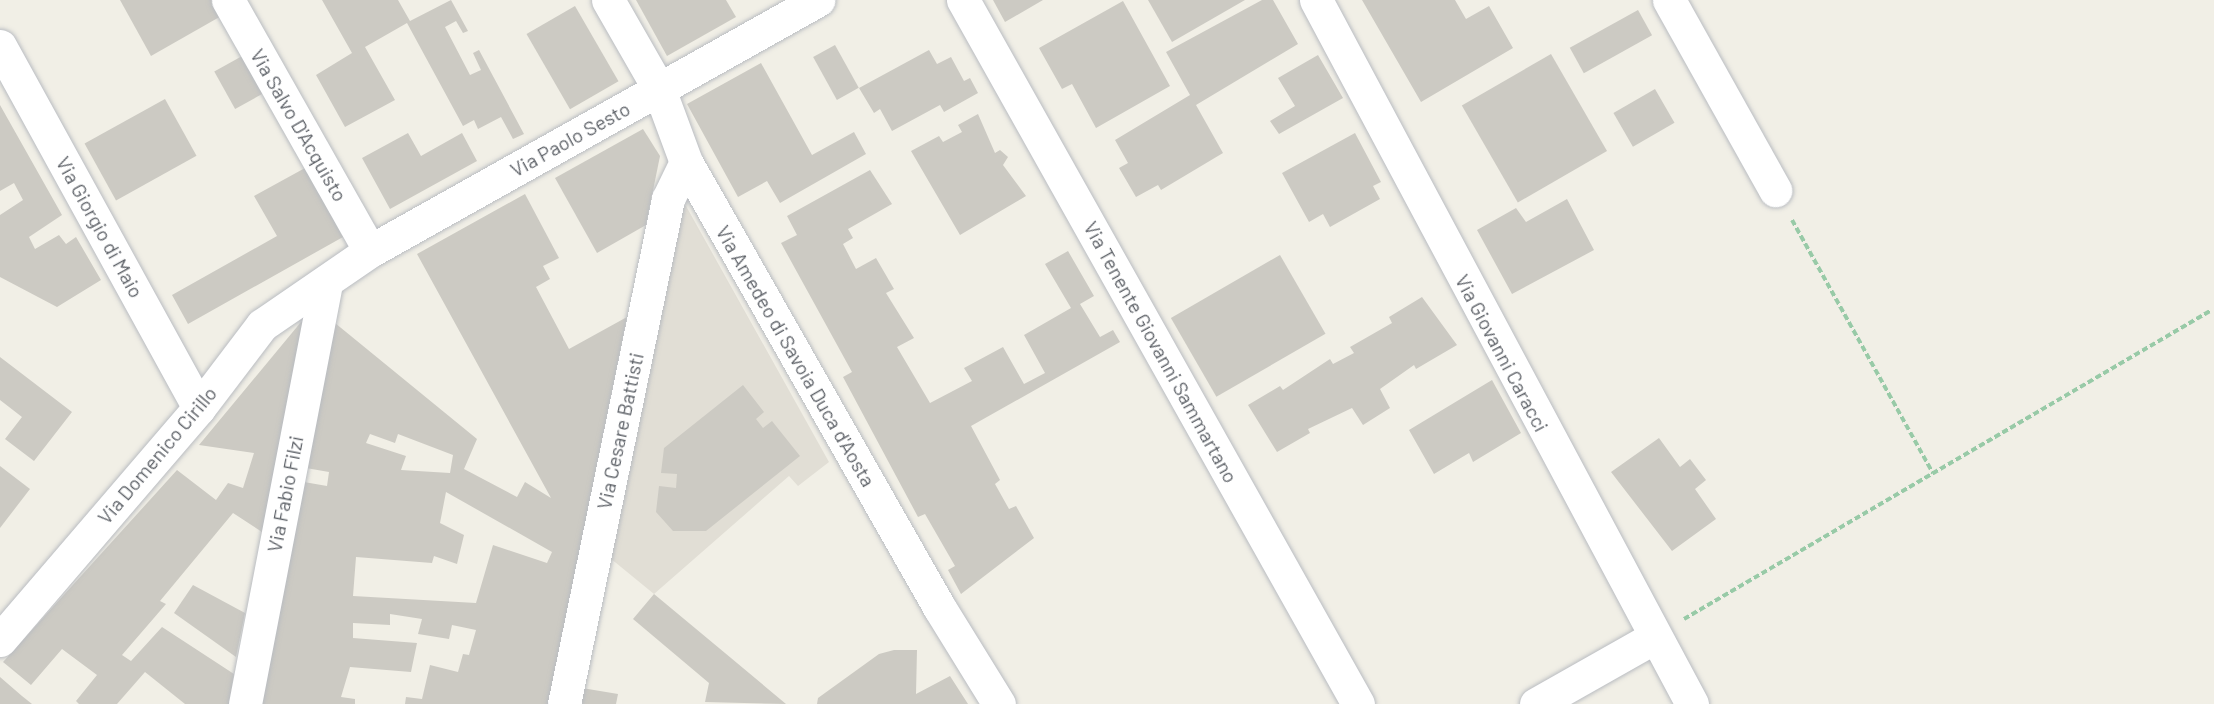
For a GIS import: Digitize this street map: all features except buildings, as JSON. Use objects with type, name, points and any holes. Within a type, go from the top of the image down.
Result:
[{"type":"street","name":"Via Salvo D'Acquisto","points":[[228,0],[370,251]]},
{"type":"street","name":"Via Amedeo di Savoia Duca d'Aosta","points":[[608,0],[659,89],[686,162],[939,607],[999,704]]},
{"type":"street","name":"Via Paolo Sesto","points":[[326,284],[370,251],[818,0]]},
{"type":"street","name":"Via Tenente Giovanni Sammartano","points":[[963,0],[1358,704]]},
{"type":"street","name":"Via Giovanni Caracci","points":[[1316,0],[1665,631],[1692,704]]},
{"type":"street","points":[[1669,0],[1775,190]]},
{"type":"street","name":"Via Giorgio di Maio","points":[[0,46],[200,408]]},
{"type":"street","name":"Via Cesare Battisti","points":[[564,704],[668,199],[686,162]]},
{"type":"street","name":"Via Domenico Cirillo","points":[[0,640],[200,408],[262,325],[326,284]]},
{"type":"street","name":"Via Fabio Filzi","points":[[245,704],[326,284]]},
{"type":"street","points":[[1536,704],[1665,631]]},
{"type":"path","points":[[1775,190],[1933,473]]},
{"type":"path","points":[[1665,631],[2210,311]]},
{"type":"shaded area","points":[[682,206],[686,206],[829,462],[798,486],[789,476],[654,594],[610,558]]}]
